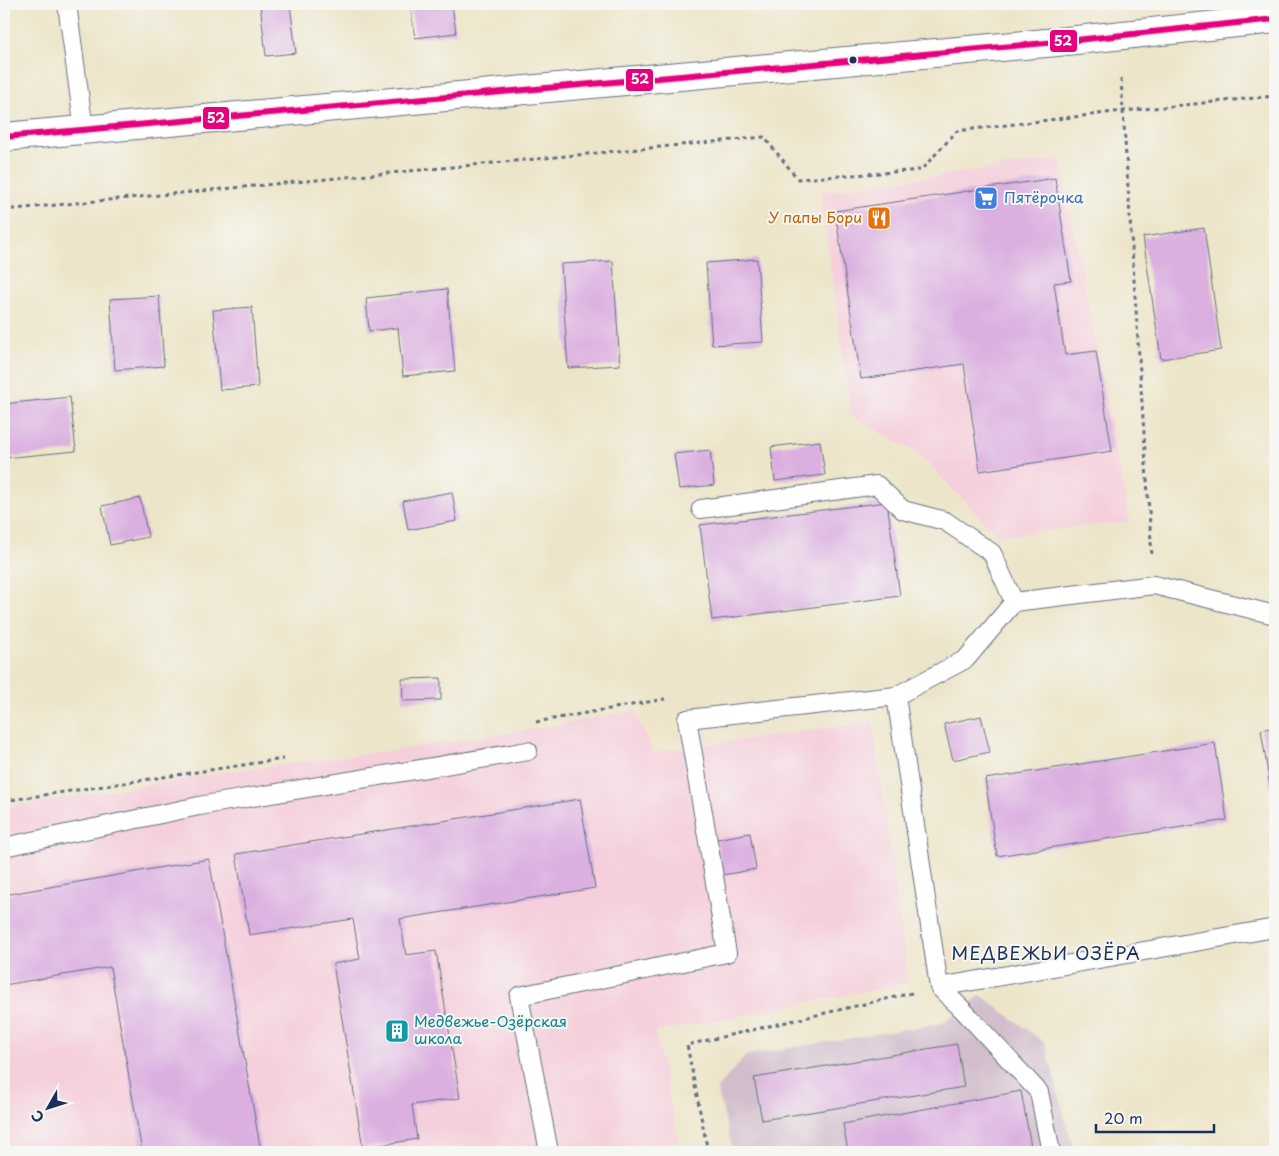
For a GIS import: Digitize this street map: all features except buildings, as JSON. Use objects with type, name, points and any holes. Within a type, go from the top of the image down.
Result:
[{"type":"main road","points":[[4,137],[1056,42],[1275,19]]},
{"type":"lane","points":[[67,4],[84,130]]},
{"type":"lane","points":[[701,509],[877,484],[903,510],[944,521],[992,553],[1014,602]]},
{"type":"lane","points":[[549,1152],[519,996],[727,953],[687,719],[896,696],[966,659],[1014,602],[1154,585],[1275,615]]},
{"type":"lane","points":[[896,696],[939,987],[1039,1092],[1051,1152]]},
{"type":"lane","points":[[4,847],[200,806],[528,751]]},
{"type":"lane","points":[[939,987],[1275,928]]},
{"type":"path","points":[[1121,80],[1154,585]]},
{"type":"path","points":[[4,210],[764,137],[798,178],[921,170],[957,131],[1123,111],[1275,96]]},
{"type":"path","points":[[708,1152],[687,1045],[939,987]]},
{"type":"shaded area","points":[[1060,159],[1130,522],[998,536],[919,454],[851,416],[820,192]]},
{"type":"shaded area","points":[[635,710],[653,752],[873,722],[908,983],[655,1032],[681,1152],[4,1152],[4,808],[218,773],[382,752],[546,727]]},
{"type":"shaded area","points":[[981,995],[1045,1043],[1074,1152],[733,1152],[717,1088],[747,1055],[943,1023]]},
{"type":"transit line","name":"52","points":[[4,137],[1057,42],[1275,19]]},
{"type":"place","name":"Пятёрочка","points":[[986,198]]},
{"type":"place","name":"У папы Бори","points":[[879,218]]},
{"type":"place","name":"Медвежье-Озёрская школа","points":[[397,1031]]},
{"type":"district","name":"МЕДВЕЖЬИ ОЗЁРА","points":[[1046,954]]}]
